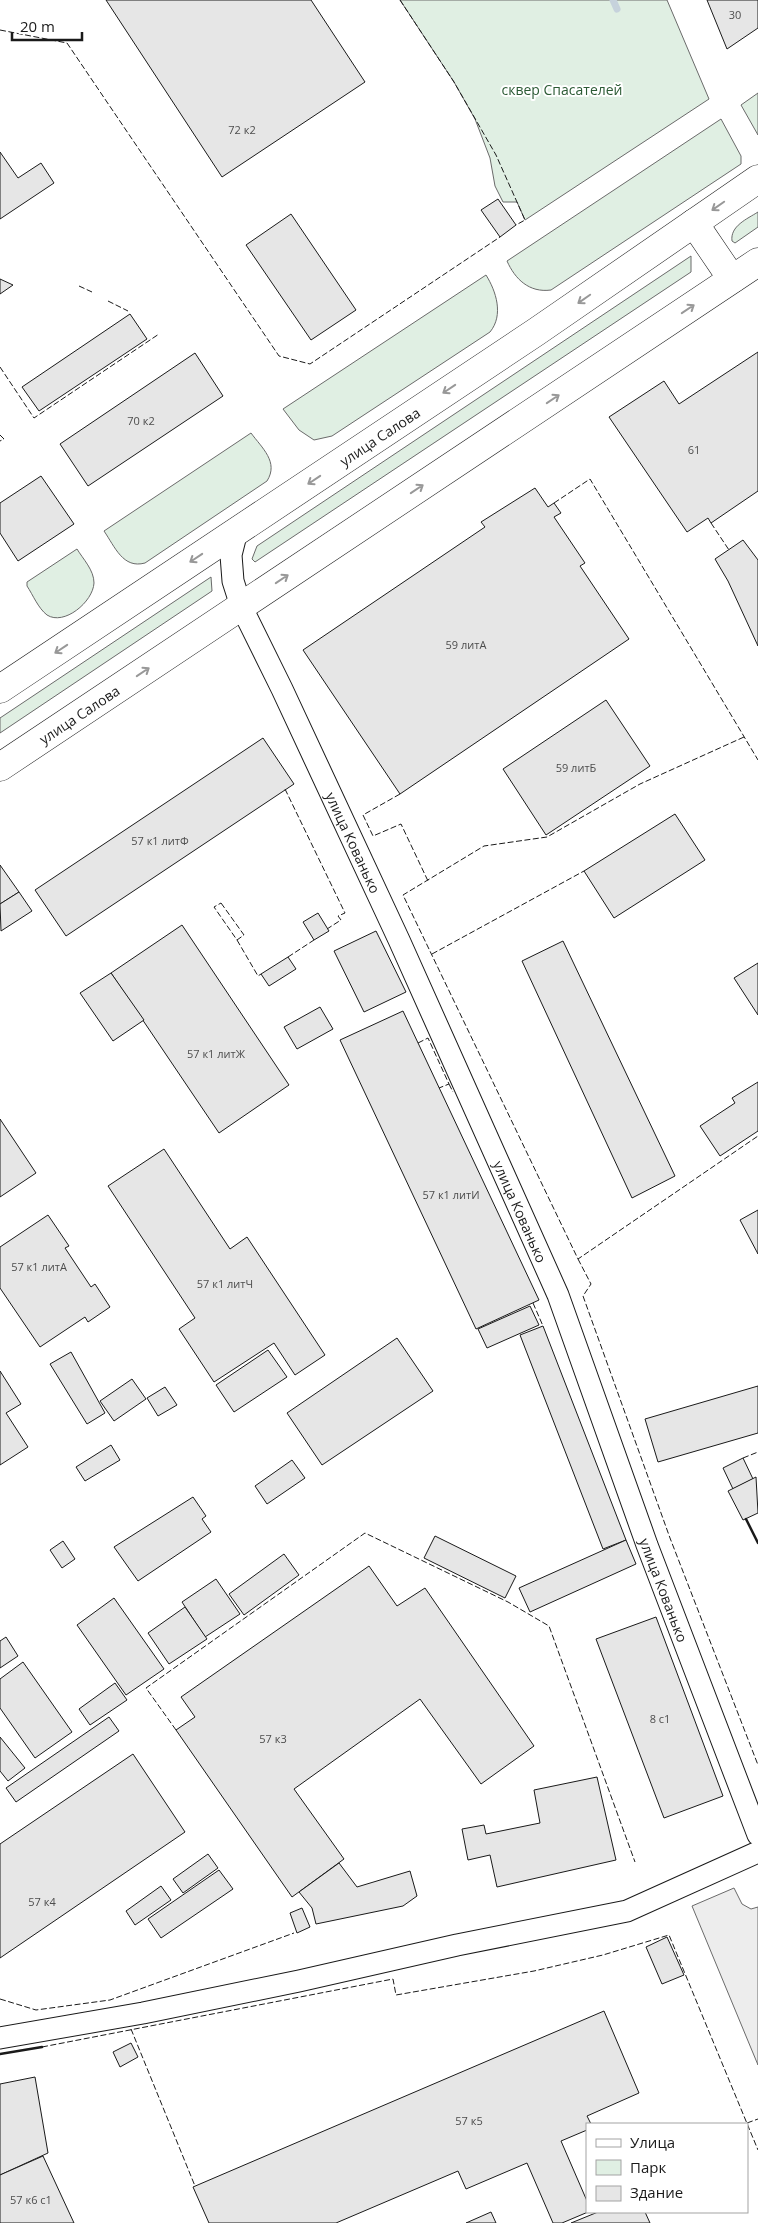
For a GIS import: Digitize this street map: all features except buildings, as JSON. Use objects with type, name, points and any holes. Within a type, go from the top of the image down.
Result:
[{"type":"main road","name":"улица Салова","points":[[0,690],[528,337],[758,179]]},
{"type":"main road","points":[[694,223],[732,279]]},
{"type":"main road","name":"улица Салова","points":[[0,766],[758,262]]},
{"type":"street","name":"улица Кованько","points":[[237,531],[231,556],[233,581],[241,606],[282,689],[411,966],[558,1295],[647,1545],[758,1834]]},
{"type":"street","points":[[0,2038],[143,2013],[299,1981],[457,1944],[627,1911],[758,1852]]},
{"type":"green space","name":"cквер Спасателей","points":[[400,0],[667,0],[709,99],[525,220],[517,202],[503,202],[495,186],[490,158],[475,119],[454,82]]},
{"type":"green space","points":[[758,93],[758,135],[741,105]]},
{"type":"green space","points":[[721,119],[741,156],[741,164],[551,290],[530,287],[514,274],[507,261]]},
{"type":"green space","points":[[758,212],[758,227],[735,243],[732,241],[736,227]]},
{"type":"green space","points":[[691,256],[691,272],[255,562],[252,559],[257,546]]},
{"type":"green space","points":[[486,275],[493,288],[498,311],[497,318],[490,332],[332,436],[314,440],[299,430],[283,409]]},
{"type":"green space","points":[[251,433],[270,461],[271,468],[267,481],[145,563],[131,563],[120,555],[104,531]]},
{"type":"green space","points":[[77,549],[94,578],[92,590],[89,598],[77,610],[69,615],[54,618],[47,615],[41,609],[27,586],[27,582]]},
{"type":"green space","points":[[211,577],[212,591],[0,733],[0,718]]},
{"type":"shaded area","points":[[734,1888],[742,1904],[751,1909],[758,1907],[758,2065],[692,1906]]},
{"type":"waterway","points":[[613,0],[617,9]]},
{"type":"fence","points":[[400,0],[454,82],[496,155],[525,220],[516,225]]},
{"type":"fence","points":[[0,30],[67,43],[279,356],[310,364],[500,237]]},
{"type":"fence","points":[[79,286],[92,292]]},
{"type":"fence","points":[[108,301],[128,311]]},
{"type":"fence","points":[[0,367],[34,418],[159,334]]},
{"type":"fence","points":[[0,435],[4,439],[0,441]]},
{"type":"fence","points":[[554,503],[590,479],[758,760]]},
{"type":"fence","points":[[711,523],[729,550]]},
{"type":"fence","points":[[744,737],[640,784],[547,837],[484,846],[403,895],[578,1259],[758,1136]]},
{"type":"fence","points":[[285,789],[345,913],[338,916],[341,920],[327,929]]},
{"type":"fence","points":[[400,794],[363,815],[373,836],[401,824],[428,881]]},
{"type":"fence","points":[[432,954],[584,871]]},
{"type":"fence","points":[[221,903],[244,935],[237,940],[214,907],[221,903]]},
{"type":"fence","points":[[237,940],[258,976],[261,974]]},
{"type":"fence","points":[[288,957],[314,940]]},
{"type":"fence","points":[[418,1043],[428,1038],[449,1084],[439,1088]]},
{"type":"fence","points":[[449,1084],[453,1092]]},
{"type":"fence","points":[[578,1259],[591,1284],[583,1296],[670,1538],[758,1765]]},
{"type":"fence","points":[[533,1303],[543,1326]]},
{"type":"fence","points":[[743,1458],[758,1452]]},
{"type":"fence","points":[[176,1730],[146,1688],[365,1533],[508,1602],[549,1626],[635,1862]]},
{"type":"fence","points":[[0,1999],[36,2010],[110,2000],[294,1933]]},
{"type":"fence","points":[[42,2047],[393,1979],[396,1995],[534,1971],[603,1955],[669,1935],[747,2123]]},
{"type":"fence","points":[[131,2029],[195,2186]]},
{"type":"fence","points":[[747,2123],[758,2119]]},
{"type":"fence","points":[[748,2126],[758,2150]]},
{"type":"wall","points":[[746,1519],[758,1543]]},
{"type":"wall","points":[[0,2054],[42,2047]]}]
